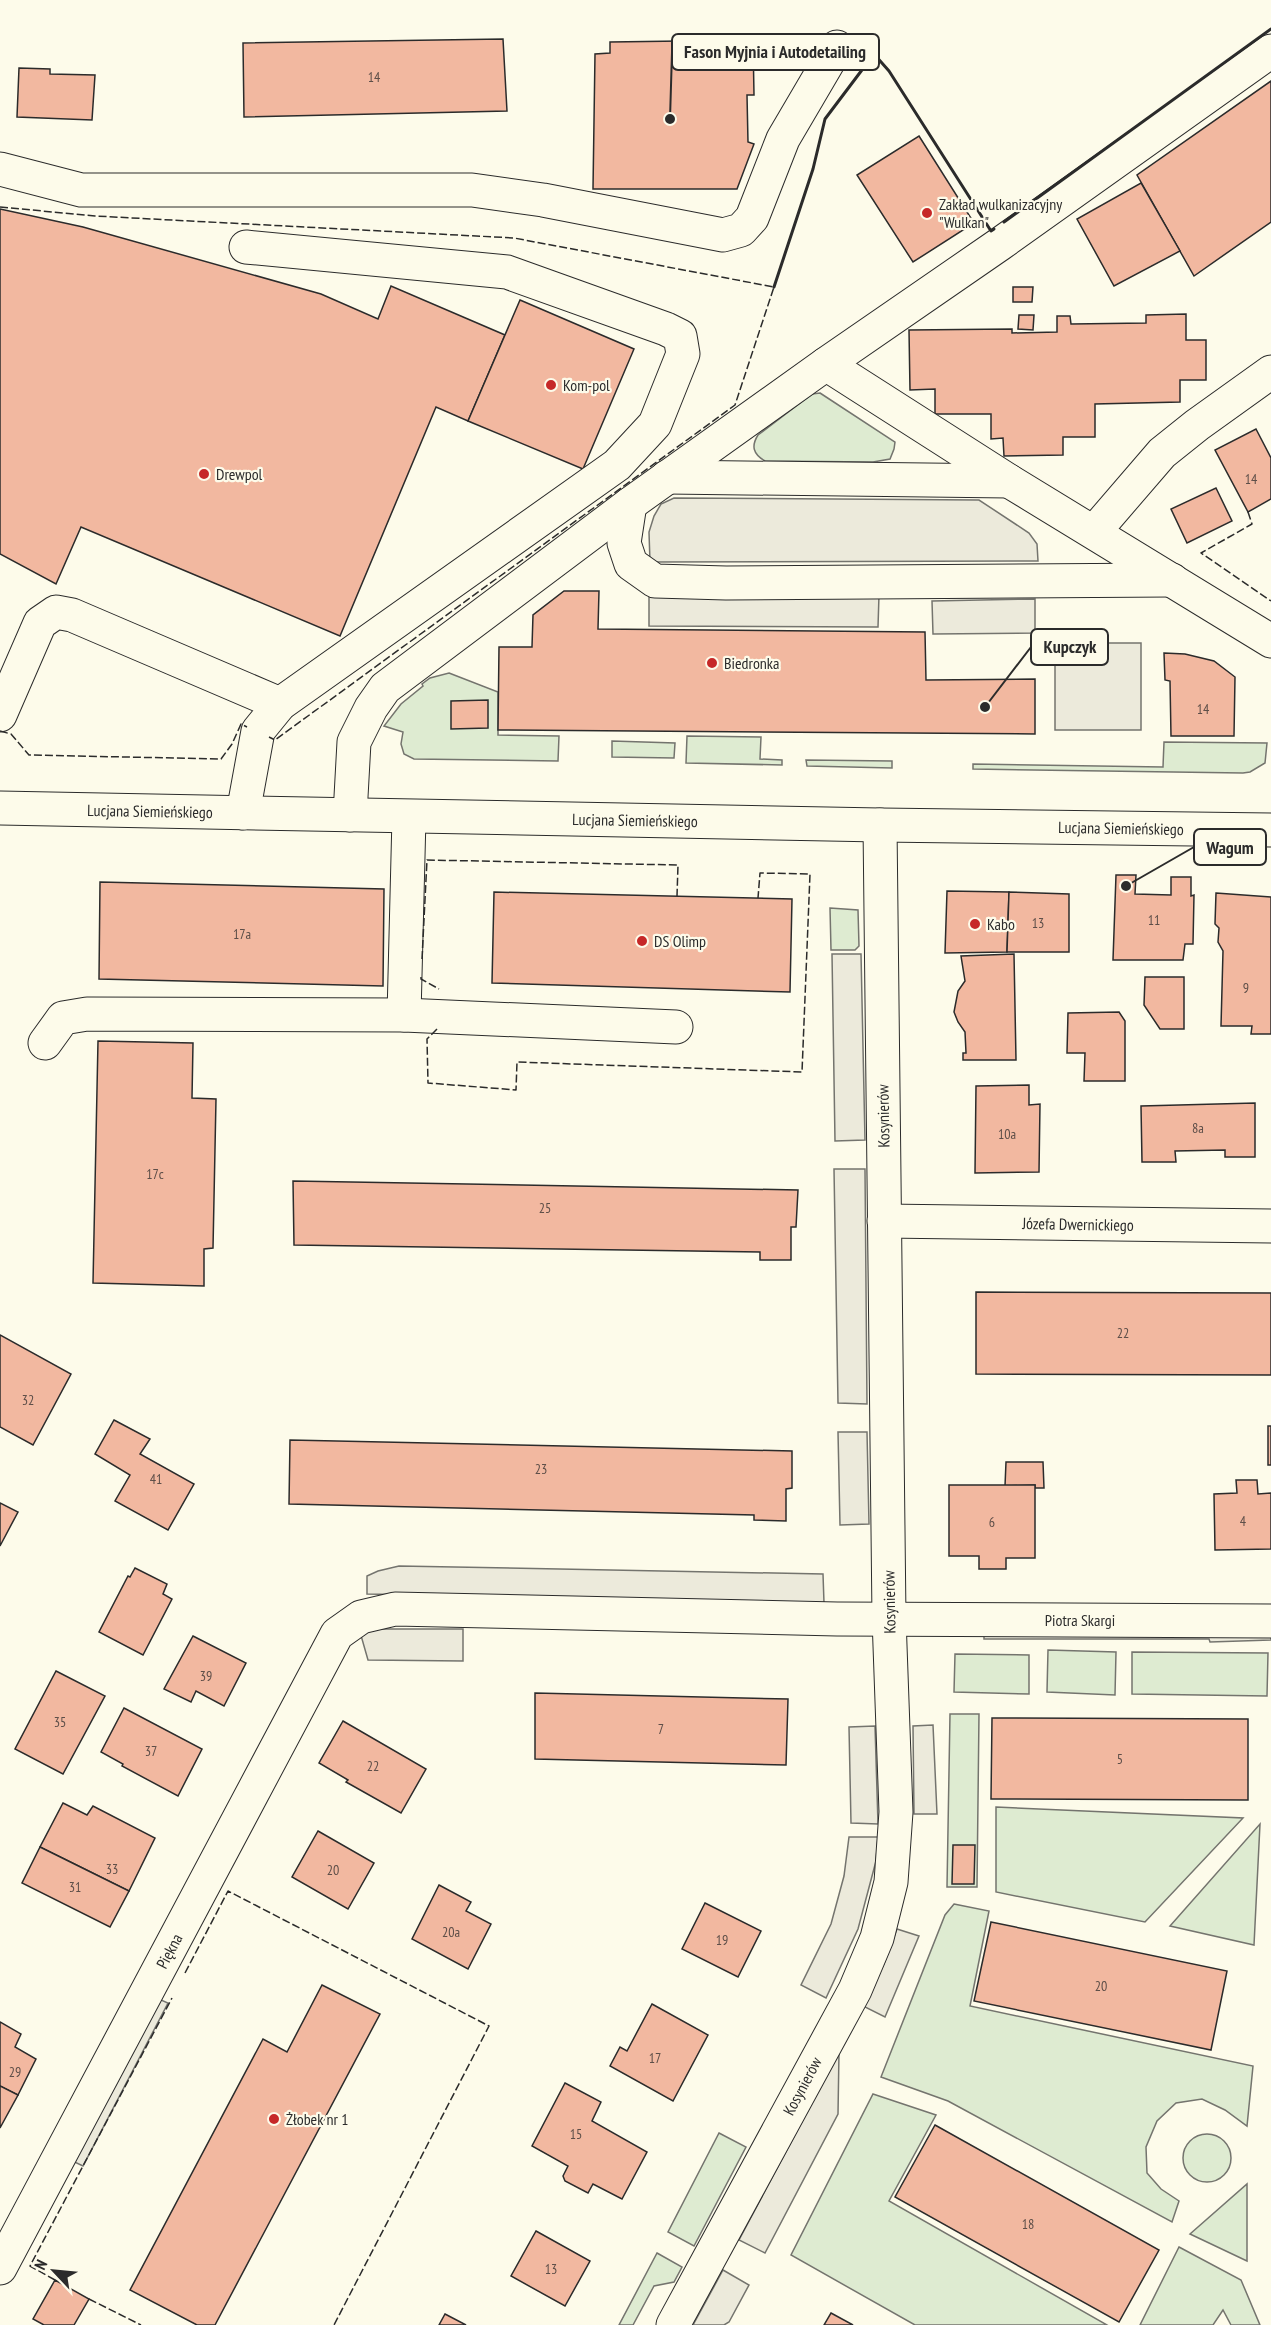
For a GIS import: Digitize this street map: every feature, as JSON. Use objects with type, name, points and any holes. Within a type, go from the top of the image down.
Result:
[{"type":"street","points":[[0,169],[81,189],[472,190],[543,200],[723,235],[741,230],[752,218],[783,139],[837,47]]},
{"type":"street","points":[[350,815],[354,741],[371,708],[385,688],[667,477],[1271,51]]},
{"type":"street","points":[[243,813],[258,731],[280,704],[617,465],[655,424],[683,354],[680,336],[666,329],[507,272],[246,247]]},
{"type":"street","points":[[826,364],[1009,481],[1271,641]]},
{"type":"street","points":[[1094,532],[1161,453],[1271,372]]},
{"type":"street","points":[[667,477],[1009,481]]},
{"type":"street","points":[[630,504],[624,543],[631,564],[655,581],[738,583],[1172,580]]},
{"type":"street","points":[[0,715],[10,658],[40,623],[56,612],[72,615],[280,704]]},
{"type":"street","name":"Lucjana Siemieńskiego","points":[[0,808],[409,817],[1271,830]]},
{"type":"street","points":[[404,1015],[409,817]]},
{"type":"street","name":"Kosynierów","points":[[673,2325],[855,1990],[877,1938],[891,1882],[896,1812],[889,1618],[880,825]]},
{"type":"street","points":[[45,1043],[63,1018],[87,1014],[404,1015],[676,1027]]},
{"type":"street","name":"Józefa Dwernickiego","points":[[884,1221],[1271,1226]]},
{"type":"street","name":"Piotra Skargi","points":[[337,1634],[361,1617],[395,1609],[889,1618],[1271,1621]]},
{"type":"street","name":"Piękna","points":[[0,2268],[337,1634]]},
{"type":"green space","points":[[820,393],[895,442],[890,459],[873,462],[765,461],[758,456],[754,443],[758,435],[812,394]]},
{"type":"green space","points":[[449,673],[498,692],[498,735],[559,736],[558,761],[414,759],[404,754],[401,744],[403,732],[384,726],[401,704],[423,686],[422,684],[430,678]]},
{"type":"green space","points":[[687,736],[761,737],[760,759],[782,760],[782,765],[686,763]]},
{"type":"green space","points":[[612,741],[675,743],[674,758],[612,757]]},
{"type":"green space","points":[[1164,742],[1267,743],[1265,763],[1250,772],[1243,773],[973,769],[973,764],[1163,767]]},
{"type":"green space","points":[[806,760],[892,761],[892,768],[807,766]]},
{"type":"green space","points":[[830,908],[858,910],[859,946],[855,950],[831,950]]},
{"type":"green space","points":[[1048,1650],[1116,1652],[1115,1695],[1047,1692]]},
{"type":"green space","points":[[1132,1652],[1268,1653],[1267,1696],[1132,1694]]},
{"type":"green space","points":[[955,1654],[1029,1655],[1029,1694],[954,1692]]},
{"type":"green space","points":[[950,1714],[979,1714],[977,1887],[947,1887]]},
{"type":"green space","points":[[996,1807],[1243,1818],[1145,1922],[996,1892]]},
{"type":"green space","points":[[1260,1824],[1254,1945],[1170,1926]]},
{"type":"green space","points":[[954,1904],[989,1911],[970,2006],[1253,2066],[1247,2126],[1225,2110],[1202,2099],[1176,2103],[1157,2121],[1146,2147],[1147,2173],[1161,2189],[1179,2201],[1172,2222],[948,2101],[881,2077],[945,1915]]},
{"type":"green space","points":[[873,2094],[936,2115],[889,2201],[1107,2325],[915,2325],[791,2255]]},
{"type":"green space","points":[[719,2133],[746,2147],[694,2246],[668,2232]]},
{"type":"green space","points":[[1207,2134],[1224,2141],[1231,2158],[1224,2175],[1207,2182],[1190,2175],[1183,2158],[1190,2141]]},
{"type":"green space","points":[[1247,2184],[1247,2261],[1190,2234]]},
{"type":"green space","points":[[1179,2247],[1241,2280],[1260,2325],[1231,2325],[1223,2310],[1213,2325],[1140,2325]]},
{"type":"green space","points":[[657,2253],[682,2267],[674,2282],[654,2286],[633,2325],[619,2325]]},
{"type":"shaded area","points":[[674,498],[979,500],[1029,533],[1037,544],[1038,561],[650,562],[649,532],[654,516],[661,504]]},
{"type":"shaded area","points":[[649,594],[879,595],[878,627],[649,626]]},
{"type":"shaded area","points":[[1035,599],[1035,633],[933,634],[932,601]]},
{"type":"shaded area","points":[[1055,643],[1141,643],[1141,730],[1055,730]]},
{"type":"shaded area","points":[[832,954],[861,954],[865,1140],[835,1141]]},
{"type":"shaded area","points":[[834,1169],[865,1169],[867,1404],[838,1403]]},
{"type":"shaded area","points":[[838,1432],[867,1432],[869,1524],[840,1525]]},
{"type":"shaded area","points":[[399,1566],[823,1574],[824,1603],[367,1594],[367,1576]]},
{"type":"shaded area","points":[[984,1626],[1271,1628],[1271,1640],[1210,1642],[1209,1639],[984,1639]]},
{"type":"shaded area","points":[[368,1629],[463,1629],[463,1661],[368,1660],[360,1632]]},
{"type":"shaded area","points":[[933,1725],[937,1814],[914,1814],[913,1726]]},
{"type":"shaded area","points":[[875,1726],[878,1824],[851,1823],[849,1727]]},
{"type":"shaded area","points":[[849,1837],[878,1837],[876,1861],[858,1929],[826,1998],[801,1985],[831,1924],[844,1876]]},
{"type":"shaded area","points":[[897,1929],[919,1936],[885,2017],[863,2006],[884,1964]]},
{"type":"shaded area","points":[[152,1996],[168,2003],[83,2166],[66,2158]]},
{"type":"shaded area","points":[[839,2052],[838,2114],[765,2253],[739,2240]]},
{"type":"shaded area","points":[[723,2270],[749,2285],[729,2322],[724,2325],[693,2325]]},
{"type":"building","points":[[503,39],[507,111],[244,117],[243,43]]},
{"type":"building","points":[[753,40],[754,95],[747,95],[748,142],[754,144],[737,189],[593,189],[595,54],[610,53],[610,42]]},
{"type":"building","points":[[19,68],[50,69],[50,74],[95,75],[92,120],[17,117]]},
{"type":"building","points":[[1271,81],[1271,222],[1194,276],[1137,175]]},
{"type":"building","points":[[919,136],[974,223],[913,262],[857,175]]},
{"type":"building","points":[[1141,183],[1180,251],[1114,286],[1077,219]]},
{"type":"building","name":"Drewpol","points":[[0,209],[83,227],[321,294],[378,319],[391,286],[505,335],[468,421],[436,407],[340,636],[81,527],[56,584],[0,554]]},
{"type":"building","points":[[1013,287],[1033,287],[1032,302],[1013,302]]},
{"type":"building","name":"Kom-pol","points":[[520,300],[634,349],[583,469],[468,421]]},
{"type":"building","points":[[1186,314],[1186,340],[1206,340],[1206,380],[1180,380],[1180,402],[1095,404],[1095,437],[1063,437],[1063,455],[1004,456],[1003,438],[991,439],[991,414],[935,414],[935,389],[910,390],[909,330],[1012,329],[1012,333],[1057,332],[1057,316],[1070,316],[1071,324],[1146,323],[1146,315]]},
{"type":"building","points":[[1019,315],[1034,315],[1033,330],[1018,329]]},
{"type":"building","points":[[1256,429],[1271,458],[1271,499],[1248,512],[1215,450]]},
{"type":"building","points":[[1216,488],[1232,521],[1187,543],[1171,509]]},
{"type":"building","name":"Biedronka","points":[[564,591],[599,591],[598,629],[925,632],[926,680],[1035,679],[1035,734],[498,730],[499,647],[532,647],[533,615]]},
{"type":"building","points":[[1164,653],[1185,654],[1214,661],[1235,677],[1234,736],[1171,736],[1170,681],[1165,680]]},
{"type":"building","points":[[488,700],[488,728],[451,729],[451,701]]},
{"type":"building","points":[[1116,875],[1136,875],[1135,894],[1171,895],[1171,877],[1191,877],[1191,896],[1194,895],[1193,944],[1185,944],[1183,960],[1113,960]]},
{"type":"building","points":[[100,882],[384,889],[383,986],[99,979]]},
{"type":"building","points":[[947,891],[1009,892],[1007,952],[945,953]]},
{"type":"building","name":"DS Olimp","points":[[494,892],[792,899],[790,992],[492,983]]},
{"type":"building","points":[[1009,892],[1069,894],[1069,952],[1007,952]]},
{"type":"building","points":[[1216,893],[1271,897],[1271,1034],[1251,1034],[1252,1026],[1221,1026],[1223,951],[1218,942],[1219,928],[1215,924]]},
{"type":"building","points":[[1014,954],[1016,1060],[963,1060],[963,1053],[966,1053],[965,1032],[954,1012],[958,991],[965,981],[961,956]]},
{"type":"building","points":[[1145,977],[1184,977],[1184,1029],[1160,1029],[1144,1005]]},
{"type":"building","points":[[1119,1012],[1125,1021],[1125,1081],[1084,1081],[1085,1053],[1067,1053],[1068,1013]]},
{"type":"building","points":[[98,1041],[193,1043],[192,1098],[216,1099],[213,1248],[204,1249],[204,1286],[93,1283]]},
{"type":"building","points":[[1029,1085],[1029,1105],[1040,1104],[1039,1172],[975,1173],[976,1086]]},
{"type":"building","points":[[1255,1103],[1255,1157],[1225,1157],[1225,1150],[1175,1151],[1176,1162],[1142,1162],[1141,1106]]},
{"type":"building","points":[[293,1181],[798,1190],[796,1227],[791,1227],[791,1260],[760,1260],[760,1252],[294,1245]]},
{"type":"building","points":[[976,1292],[1271,1293],[1271,1375],[976,1374]]},
{"type":"building","points":[[0,1335],[71,1374],[33,1445],[0,1427]]},
{"type":"building","points":[[114,1420],[150,1439],[140,1454],[194,1484],[168,1530],[115,1501],[130,1475],[95,1454]]},
{"type":"building","points":[[1268,1426],[1271,1426],[1271,1465],[1268,1465]]},
{"type":"building","points":[[290,1440],[792,1451],[792,1488],[786,1489],[786,1521],[754,1520],[754,1515],[289,1504]]},
{"type":"building","points":[[1006,1462],[1043,1462],[1044,1488],[1035,1488],[1035,1485],[1005,1486]]},
{"type":"building","points":[[1236,1480],[1257,1480],[1258,1494],[1271,1493],[1271,1549],[1215,1550],[1214,1494],[1237,1493]]},
{"type":"building","points":[[949,1485],[1035,1485],[1035,1558],[1006,1558],[1006,1569],[979,1569],[979,1556],[949,1556]]},
{"type":"building","points":[[0,1503],[18,1512],[0,1546]]},
{"type":"building","points":[[135,1568],[167,1584],[163,1594],[172,1599],[143,1655],[99,1632],[128,1576],[130,1577]]},
{"type":"building","points":[[193,1636],[246,1663],[224,1706],[196,1691],[191,1702],[164,1689]]},
{"type":"building","points":[[56,1671],[105,1696],[63,1774],[15,1749]]},
{"type":"building","points":[[535,1693],[788,1699],[786,1765],[535,1759]]},
{"type":"building","points":[[124,1708],[202,1749],[178,1796],[101,1752]]},
{"type":"building","points":[[992,1718],[1248,1719],[1248,1800],[991,1799]]},
{"type":"building","points":[[343,1721],[426,1769],[401,1813],[346,1782],[348,1780],[319,1763]]},
{"type":"building","points":[[63,1803],[87,1815],[93,1806],[155,1838],[129,1891],[40,1847]]},
{"type":"building","points":[[318,1831],[374,1863],[348,1909],[292,1877]]},
{"type":"building","points":[[953,1845],[975,1845],[974,1884],[952,1884]]},
{"type":"building","points":[[40,1847],[129,1891],[110,1927],[22,1883]]},
{"type":"building","points":[[439,1885],[471,1902],[466,1911],[491,1924],[468,1969],[412,1939]]},
{"type":"building","points":[[705,1903],[761,1931],[738,1977],[682,1949]]},
{"type":"building","points":[[991,1922],[1227,1971],[1211,2050],[974,2001]]},
{"type":"building","points":[[322,1985],[380,2014],[215,2325],[197,2325],[130,2290],[263,2039],[287,2052]]},
{"type":"building","points":[[652,2004],[708,2035],[673,2101],[610,2066],[620,2047],[627,2051]]},
{"type":"building","points":[[0,2022],[21,2034],[15,2047],[36,2059],[18,2095],[0,2086]]},
{"type":"building","points":[[565,2083],[601,2102],[592,2121],[647,2152],[622,2199],[593,2184],[588,2193],[565,2181],[563,2176],[568,2166],[532,2146]]},
{"type":"building","points":[[0,2086],[18,2095],[0,2128]]},
{"type":"building","points":[[935,2125],[1159,2250],[1119,2322],[895,2197]]},
{"type":"building","points":[[536,2231],[590,2261],[565,2306],[511,2276]]},
{"type":"building","points":[[55,2280],[89,2299],[74,2325],[44,2325],[33,2319]]},
{"type":"building","points":[[831,2313],[853,2325],[824,2325]]},
{"type":"building","points":[[445,2314],[466,2325],[439,2325]]},
{"type":"fence","points":[[0,207],[95,216],[514,238],[774,287],[735,405],[275,740],[269,737]]},
{"type":"fence","points":[[1248,512],[1252,524],[1201,553],[1271,601]]},
{"type":"fence","points":[[0,731],[11,734],[29,755],[221,759],[232,744],[241,724],[247,727]]},
{"type":"fence","points":[[422,959],[427,860],[678,865],[677,896]]},
{"type":"fence","points":[[437,1029],[427,1039],[428,1083],[516,1090],[517,1062],[802,1072],[810,874],[760,873],[758,898]]},
{"type":"fence","points":[[421,977],[439,989]]},
{"type":"fence","points":[[185,1973],[228,1891],[489,2026],[334,2325]]},
{"type":"fence","points":[[55,2280],[30,2266],[172,1998]]},
{"type":"fence","points":[[89,2299],[141,2325]]},
{"type":"wall","points":[[1004,222],[1271,29]]},
{"type":"wall","points":[[774,287],[813,169],[825,119],[874,54],[889,71],[991,231],[994,229]]},
{"type":"place","name":"Fason Myjnia i Autodetailing","points":[[670,119]]},
{"type":"place","name":"Zakład wulkanizacyjny \"Wulkan\"","points":[[927,213]]},
{"type":"place","name":"Kom-pol","points":[[551,385]]},
{"type":"place","name":"Drewpol","points":[[204,474]]},
{"type":"place","name":"Biedronka","points":[[712,663]]},
{"type":"place","name":"Kupczyk","points":[[985,707]]},
{"type":"place","name":"Wagum","points":[[1126,886]]},
{"type":"place","name":"Kabo","points":[[975,924]]},
{"type":"place","name":"DS Olimp","points":[[642,941]]},
{"type":"place","name":"Żłobek nr 1","points":[[274,2119]]}]
